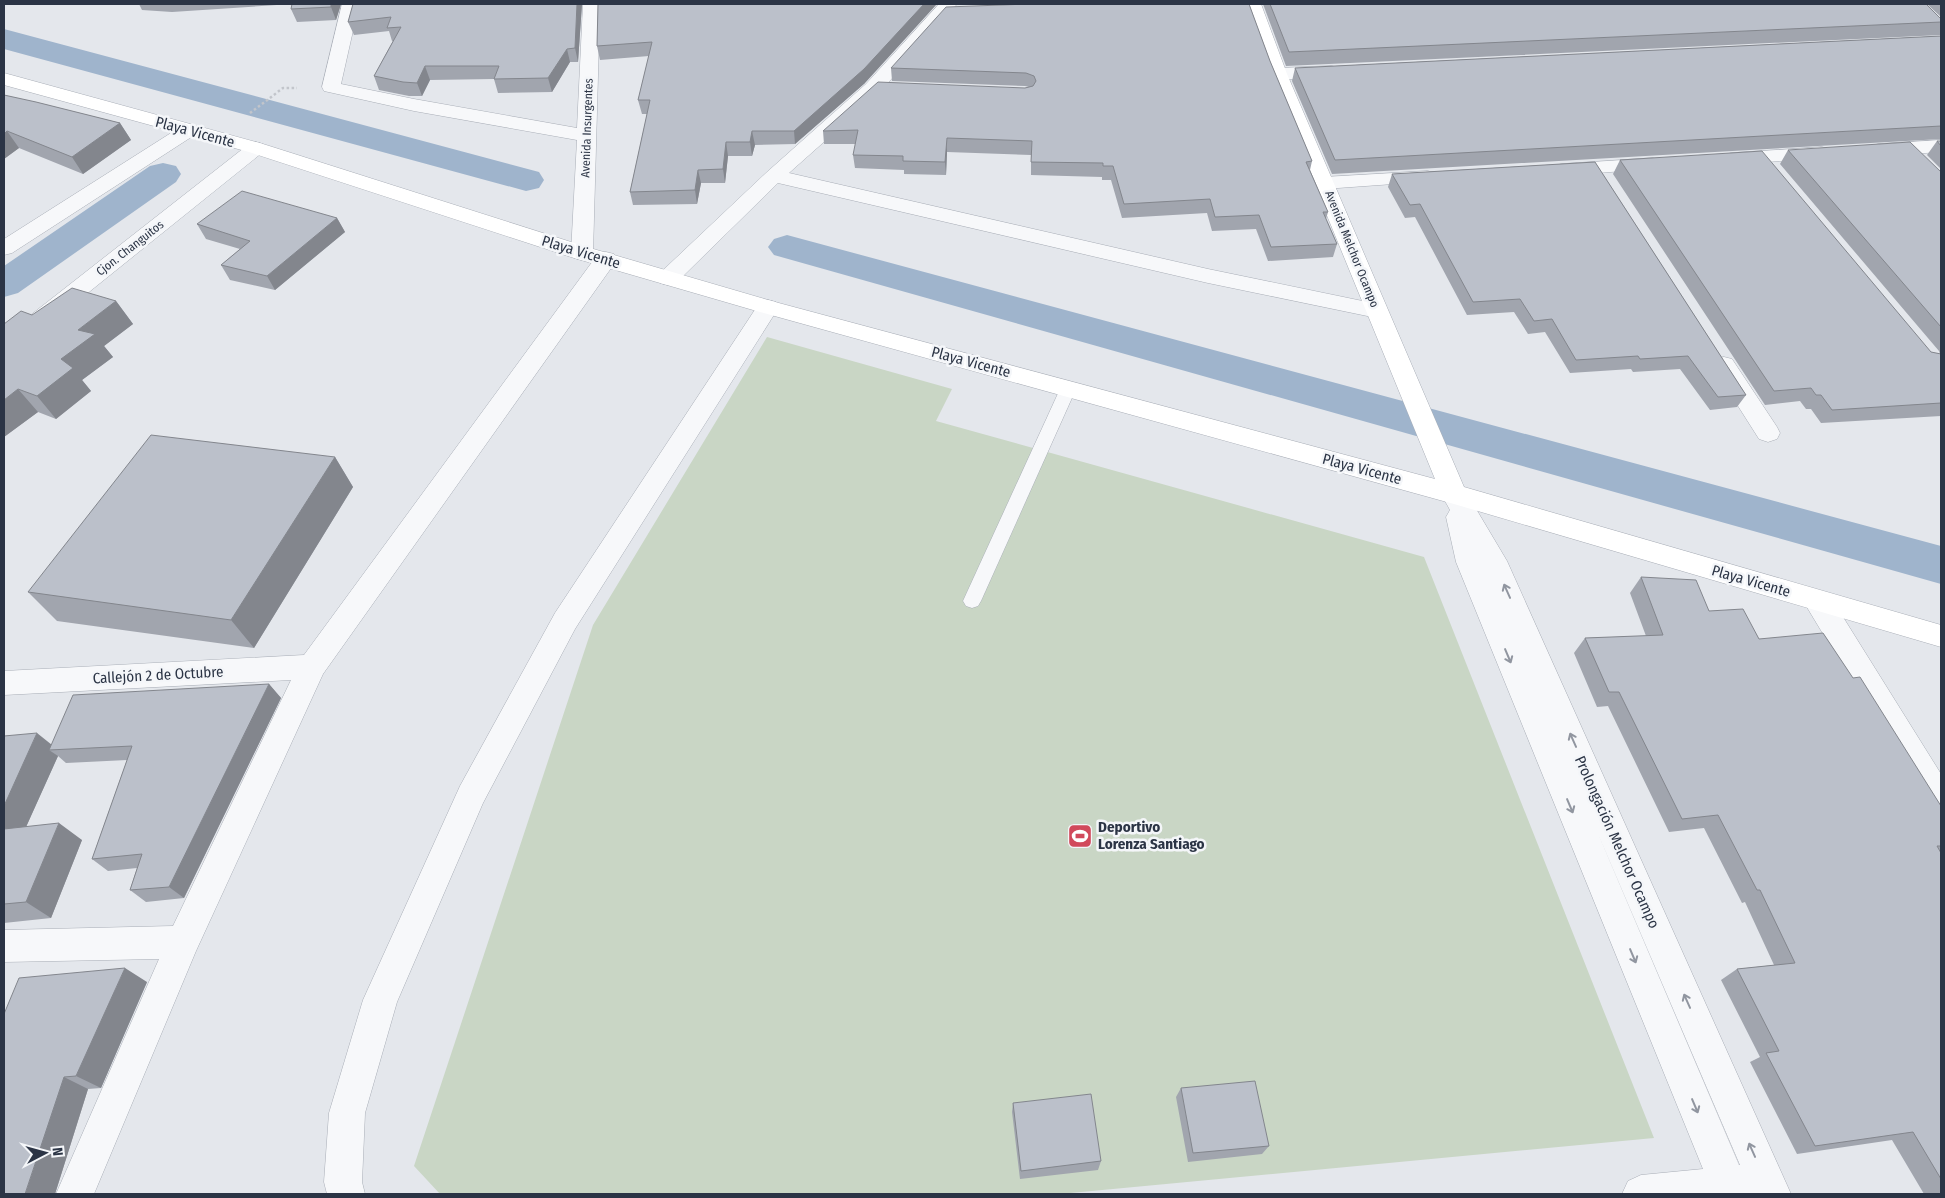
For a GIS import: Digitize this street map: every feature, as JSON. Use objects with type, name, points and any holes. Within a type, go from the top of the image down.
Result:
[{"type":"street","points":[[350,4],[330,87],[414,105],[587,136]]},
{"type":"street","name":"Avenida Insurgentes","points":[[592,4],[587,136],[594,256]]},
{"type":"street","name":"Avenida Melchor Ocampo","points":[[1252,4],[1278,74],[1454,494]]},
{"type":"street","points":[[668,278],[774,176],[882,88],[950,10]]},
{"type":"street","points":[[1278,74],[1347,71]]},
{"type":"street","name":"Playa Vicente","points":[[4,79],[256,148],[594,256],[768,307],[1454,494],[1941,636]]},
{"type":"street","points":[[4,248],[189,130]]},
{"type":"street","points":[[1712,160],[1941,146]]},
{"type":"street","name":"Cjon. Changuitos","points":[[4,348],[256,148]]},
{"type":"street","points":[[1906,148],[1927,168]]},
{"type":"street","points":[[1760,157],[1779,179]]},
{"type":"street","points":[[1539,171],[1603,176],[1674,163]]},
{"type":"street","points":[[774,176],[1208,276],[1377,311]]},
{"type":"street","points":[[1324,183],[1451,176]]},
{"type":"street","points":[[75,1194],[183,942],[312,667],[594,256]]},
{"type":"street","points":[[346,1194],[343,1182],[347,1113],[380,1000],[471,796],[565,621],[768,307]]},
{"type":"street","points":[[1715,350],[1768,433]]},
{"type":"street","points":[[1454,494],[1469,562],[1730,1190]]},
{"type":"street","name":"Prolongación Melchor Ocampo","points":[[1454,494],[1494,561],[1769,1188]]},
{"type":"street","points":[[1818,601],[1941,802]]},
{"type":"street","name":"Callejón 2 de Octubre","points":[[4,683],[312,667]]},
{"type":"street","points":[[4,946],[183,942]]},
{"type":"street","points":[[1641,1194],[1769,1188]]},
{"type":"lane","points":[[972,601],[1068,389]]},
{"type":"path","points":[[247,116],[283,88]]},
{"type":"green space","points":[[767,337],[952,389],[936,421],[1424,557],[1654,1138],[1060,1194],[440,1194],[414,1166],[593,625]]},
{"type":"building","points":[[292,4],[331,4],[331,7],[291,9]]},
{"type":"building","points":[[353,4],[577,4],[575,48],[567,49],[548,78],[494,79],[499,66],[425,66],[417,83],[403,82],[374,76],[401,27],[387,28],[391,17],[348,22]]},
{"type":"building","points":[[598,4],[924,4],[864,69],[794,131],[752,131],[750,142],[726,142],[723,169],[698,170],[695,190],[630,192],[650,100],[638,100],[652,42],[597,46]]},
{"type":"building","points":[[1029,4],[1249,4],[1270,61],[1312,161],[1306,162],[1328,212],[1323,212],[1337,244],[1271,247],[1259,215],[1215,217],[1210,199],[1124,204],[1113,166],[1103,166],[1103,163],[1031,162],[1032,141],[947,138],[945,162],[903,161],[903,156],[853,155],[858,130],[823,131],[878,82],[1025,88],[1033,86],[1036,81],[1034,76],[1026,73],[891,68],[946,7]]},
{"type":"building","points":[[1270,4],[1926,4],[1941,19],[1941,22],[1289,52]]},
{"type":"building","points":[[1941,36],[1941,126],[1335,160],[1295,68]]},
{"type":"building","points":[[4,95],[120,123],[72,157],[7,131],[4,134]]},
{"type":"building","points":[[1910,142],[1941,172],[1941,327],[1788,150]]},
{"type":"building","points":[[1762,151],[1931,352],[1941,354],[1941,403],[1832,410],[1821,395],[1816,395],[1811,388],[1774,391],[1620,160]]},
{"type":"building","points":[[1595,162],[1746,395],[1718,397],[1688,356],[1640,359],[1638,356],[1576,360],[1552,319],[1534,321],[1520,299],[1473,302],[1420,204],[1410,205],[1392,174]]},
{"type":"building","points":[[242,191],[337,218],[267,276],[221,265],[250,241],[197,224]]},
{"type":"building","points":[[72,288],[116,301],[78,330],[95,334],[61,359],[73,368],[37,396],[18,389],[4,400],[4,324],[21,311],[32,315]]},
{"type":"building","points":[[151,435],[335,457],[231,620],[28,592]]},
{"type":"building","points":[[1641,577],[1696,580],[1709,611],[1743,609],[1759,639],[1823,633],[1853,678],[1860,677],[1941,806],[1941,846],[1937,846],[1941,853],[1941,1179],[1913,1132],[1815,1146],[1766,1053],[1779,1051],[1737,969],[1795,963],[1760,890],[1757,890],[1718,815],[1682,819],[1619,692],[1609,692],[1585,638],[1663,635]]},
{"type":"building","points":[[269,684],[169,887],[130,890],[142,854],[92,859],[132,746],[49,750],[73,695]]},
{"type":"building","points":[[37,733],[4,806],[4,736]]},
{"type":"building","points":[[59,823],[26,902],[4,904],[4,829]]},
{"type":"building","points":[[125,968],[76,1076],[64,1077],[25,1194],[4,1194],[4,1014],[19,978]]},
{"type":"building","points":[[1255,1081],[1269,1146],[1193,1153],[1181,1088]]},
{"type":"building","points":[[1091,1094],[1101,1161],[1021,1171],[1013,1103]]},
{"type":"waterway","points":[[4,39],[526,180]]},
{"type":"waterway","points":[[4,284],[163,174]]},
{"type":"waterway","points":[[787,247],[1941,565]]},
{"type":"place","name":"Deportivo Lorenza Santiago","points":[[1080,836]]}]
